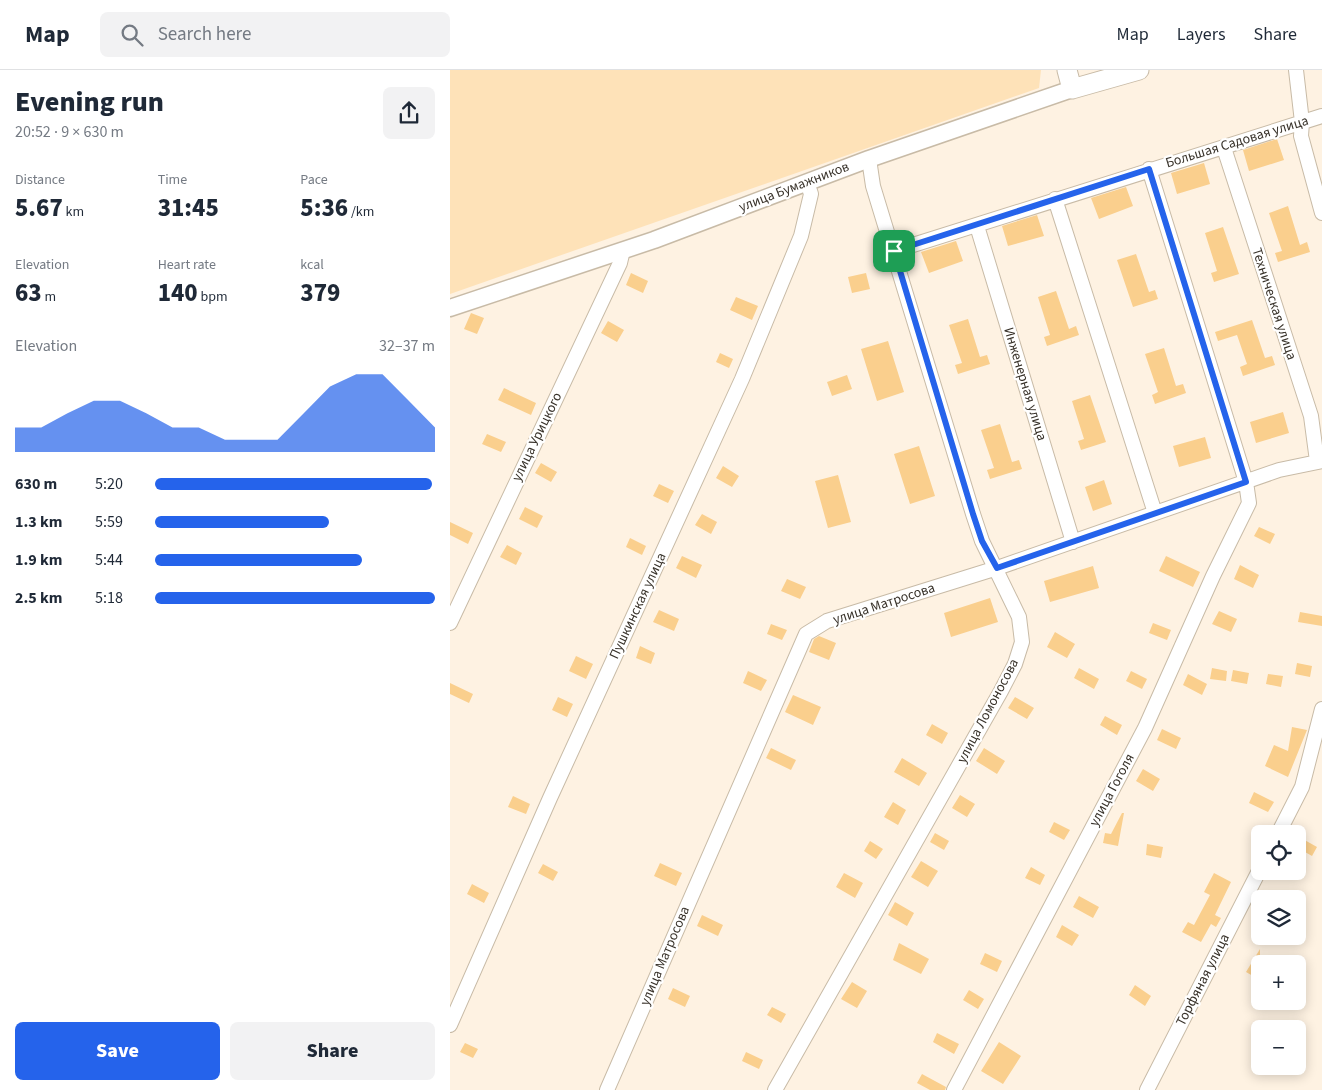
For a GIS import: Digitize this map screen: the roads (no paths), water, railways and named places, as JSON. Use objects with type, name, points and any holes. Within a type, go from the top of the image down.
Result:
[{"type":"main road","points":[[1067,70],[1072,89]]},
{"type":"main road","name":"улица Бумажников","points":[[1072,89],[1139,70]]},
{"type":"street","points":[[1296,70],[1302,122],[1301,136],[1322,213]]},
{"type":"street","name":"улица Бумажников","points":[[450,308],[623,250],[869,159],[1072,89]]},
{"type":"street","name":"Большая Садовая улица","points":[[894,251],[1322,116]]},
{"type":"street","name":"Техническая улица","points":[[1224,148],[1311,416],[1320,461]]},
{"type":"street","name":"улица Ломоносова","points":[[775,1090],[1016,664],[1022,642],[1019,617],[997,568],[982,541],[973,514],[874,186],[869,159]]},
{"type":"street","points":[[1149,169],[1246,482]]},
{"type":"street","name":"Пушкинская улица","points":[[450,1025],[550,798],[742,379],[801,236],[811,194],[806,182]]},
{"type":"street","points":[[1055,199],[1155,512]]},
{"type":"street","name":"Инженерная улица","points":[[977,226],[1073,542]]},
{"type":"street","name":"улица Урицкого","points":[[450,623],[620,263],[623,250]]},
{"type":"street","name":"улица Матросова","points":[[607,1090],[806,634],[828,621],[997,568],[1279,470],[1320,461]]},
{"type":"street","name":"улица Гоголя","points":[[954,1090],[1145,728],[1213,576],[1249,503],[1246,482]]},
{"type":"street","points":[[1283,825],[1302,787],[1322,709]]},
{"type":"street","name":"Торфяная улица","points":[[1147,1090],[1254,880]]}]
